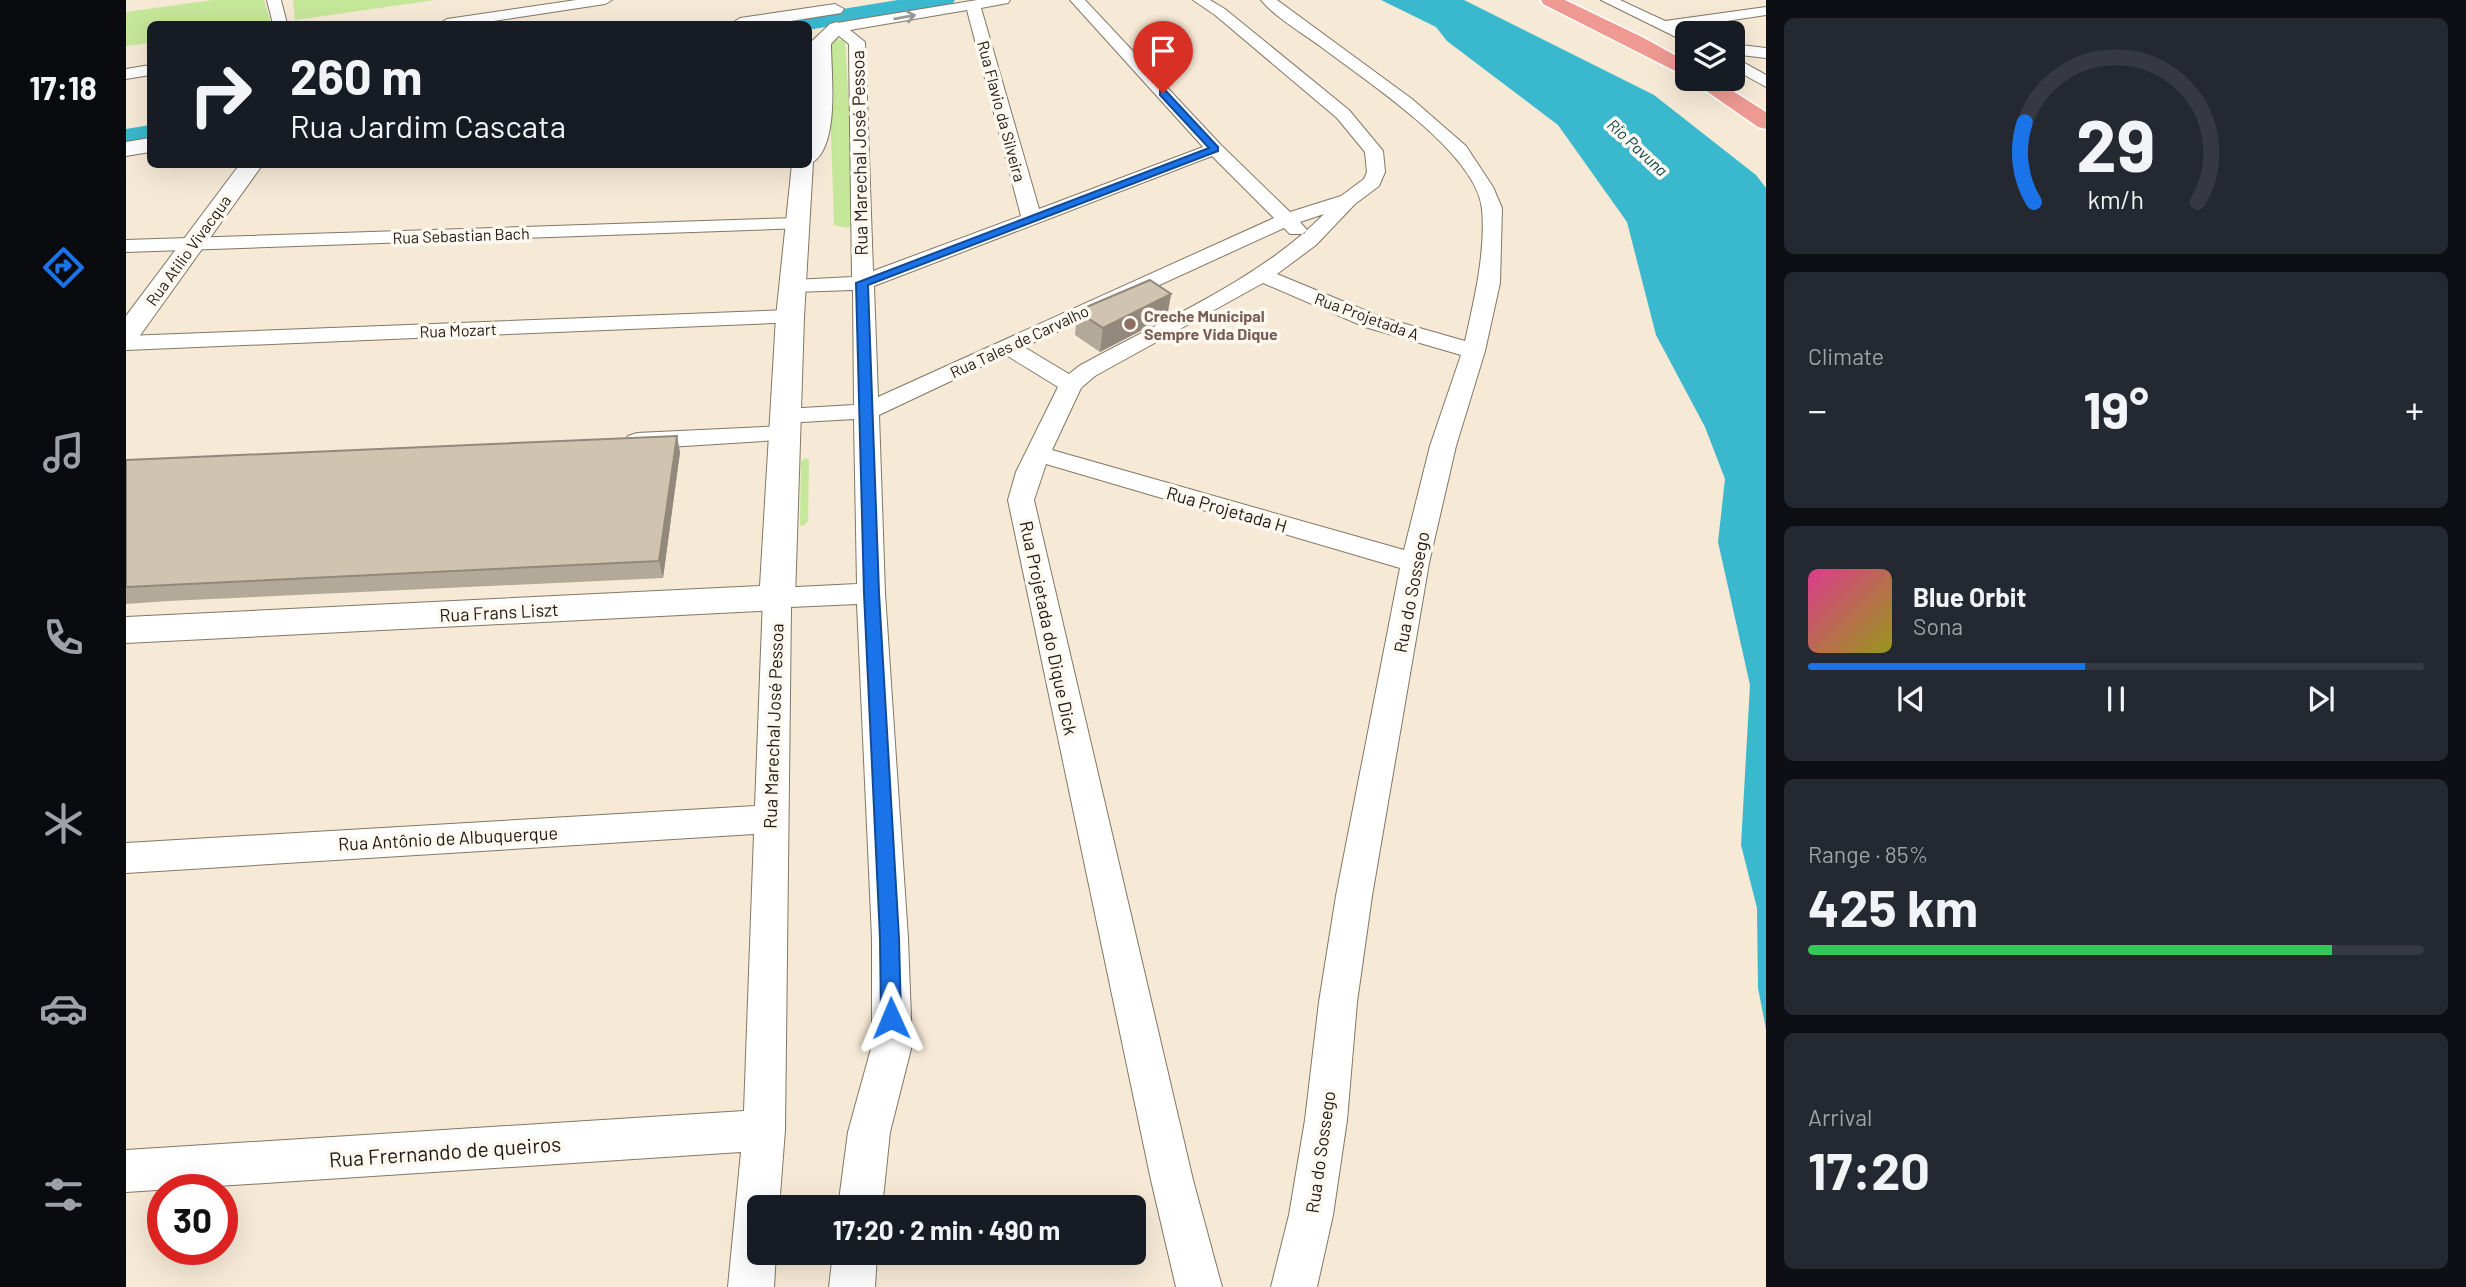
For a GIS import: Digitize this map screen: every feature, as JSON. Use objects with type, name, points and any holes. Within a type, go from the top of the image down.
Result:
[{"type":"highway","points":[[1550,0],[1637,42],[1675,64]]},
{"type":"highway","points":[[1576,0],[1675,49]]},
{"type":"highway","points":[[1718,91],[1766,122]]},
{"type":"highway","points":[[1745,91],[1766,105]]},
{"type":"street","points":[[274,0],[279,21]]},
{"type":"street","points":[[467,21],[605,0]]},
{"type":"street","points":[[764,21],[836,12],[973,5],[1003,0]]},
{"type":"street","points":[[1077,0],[1215,149],[1310,242]]},
{"type":"street","name":"Rua Projetada do Dique Dick","points":[[1199,1287],[1169,1167],[1021,500],[1029,472],[1071,386],[1087,371],[1262,275],[1310,242],[1348,200],[1372,182],[1376,172],[1374,151],[1343,114],[1220,12],[1200,0]]},
{"type":"street","name":"Rua do Sossego","points":[[1268,0],[1406,103],[1460,150],[1484,187],[1492,208],[1489,283],[1474,351],[1443,446],[1416,563],[1354,896],[1338,1002],[1326,1120],[1311,1215],[1294,1287]]},
{"type":"street","points":[[1608,0],[1675,32]]},
{"type":"street","name":"Rua Flavio da Silveira","points":[[973,5],[1031,217]]},
{"type":"street","points":[[1698,6],[1722,17]]},
{"type":"street","points":[[1663,26],[1766,11]]},
{"type":"street","points":[[812,30],[836,12]]},
{"type":"street","name":"Rua Marechal José Pessoa","points":[[812,126],[821,42],[836,12],[857,42],[871,593],[890,938],[892,1045],[869,1132],[862,1195]]},
{"type":"street","points":[[1745,51],[1766,53]]},
{"type":"street","points":[[1745,69],[1763,79]]},
{"type":"street","points":[[126,74],[147,70]]},
{"type":"street","points":[[126,149],[147,146]]},
{"type":"street","points":[[794,286],[862,283],[1215,149]]},
{"type":"street","name":"Rua Atilio Vivacqua","points":[[126,335],[191,243],[249,168]]},
{"type":"street","name":"Rua Marechal José Pessoa","points":[[751,1287],[764,1130],[777,598],[790,317],[796,223],[806,168]]},
{"type":"street","name":"Rua Tales de Carvalho","points":[[867,411],[1285,220],[1348,200]]},
{"type":"street","name":"Rua Sebastian Bach","points":[[126,246],[796,223]]},
{"type":"street","name":"Rua Projetada A","points":[[1262,275],[1373,322],[1474,351]]},
{"type":"street","name":"Rua Mozart","points":[[126,344],[790,317]]},
{"type":"street","points":[[1008,347],[1071,386]]},
{"type":"street","points":[[606,442],[785,425],[867,411]]},
{"type":"street","name":"Rua Projetada H","points":[[1039,454],[1416,563]]},
{"type":"street","name":"Rua Frans Liszt","points":[[126,630],[871,593]]},
{"type":"street","name":"Rua Antônio de Albuquerque","points":[[126,858],[770,819]]},
{"type":"street","name":"Rua Frernando de queiros","points":[[126,1171],[764,1130]]},
{"type":"street","points":[[852,1287],[854,1265]]},
{"type":"green space","points":[[213,0],[264,0],[270,21],[147,21],[147,43],[126,46],[126,12]]},
{"type":"green space","points":[[293,0],[435,0],[295,20]]},
{"type":"green space","points":[[834,38],[845,41],[856,223],[847,228],[834,225],[828,42]]},
{"type":"green space","points":[[806,458],[809,460],[808,521],[803,526],[800,525],[801,461]]},
{"type":"water","name":"Rio Pavuna","points":[[1381,0],[1464,0],[1654,95],[1756,175],[1766,188],[1766,1029],[1758,988],[1757,908],[1741,845],[1750,685],[1718,542],[1725,479],[1705,427],[1656,335],[1627,222],[1558,125],[1447,41],[1436,27]]},
{"type":"building","points":[[1150,280],[1171,294],[1103,328],[1077,311]]},
{"type":"building","points":[[677,436],[659,561],[126,587],[126,460]]},
{"type":"waterway","points":[[812,22],[943,0]]},
{"type":"waterway","points":[[126,138],[147,134]]},
{"type":"place","name":"Creche Municipal Sempre Vida Dique","points":[[1130,324]]},
{"type":"route","points":[[891,1018],[890,938],[871,593],[862,283],[1215,149],[1163,93]]}]
